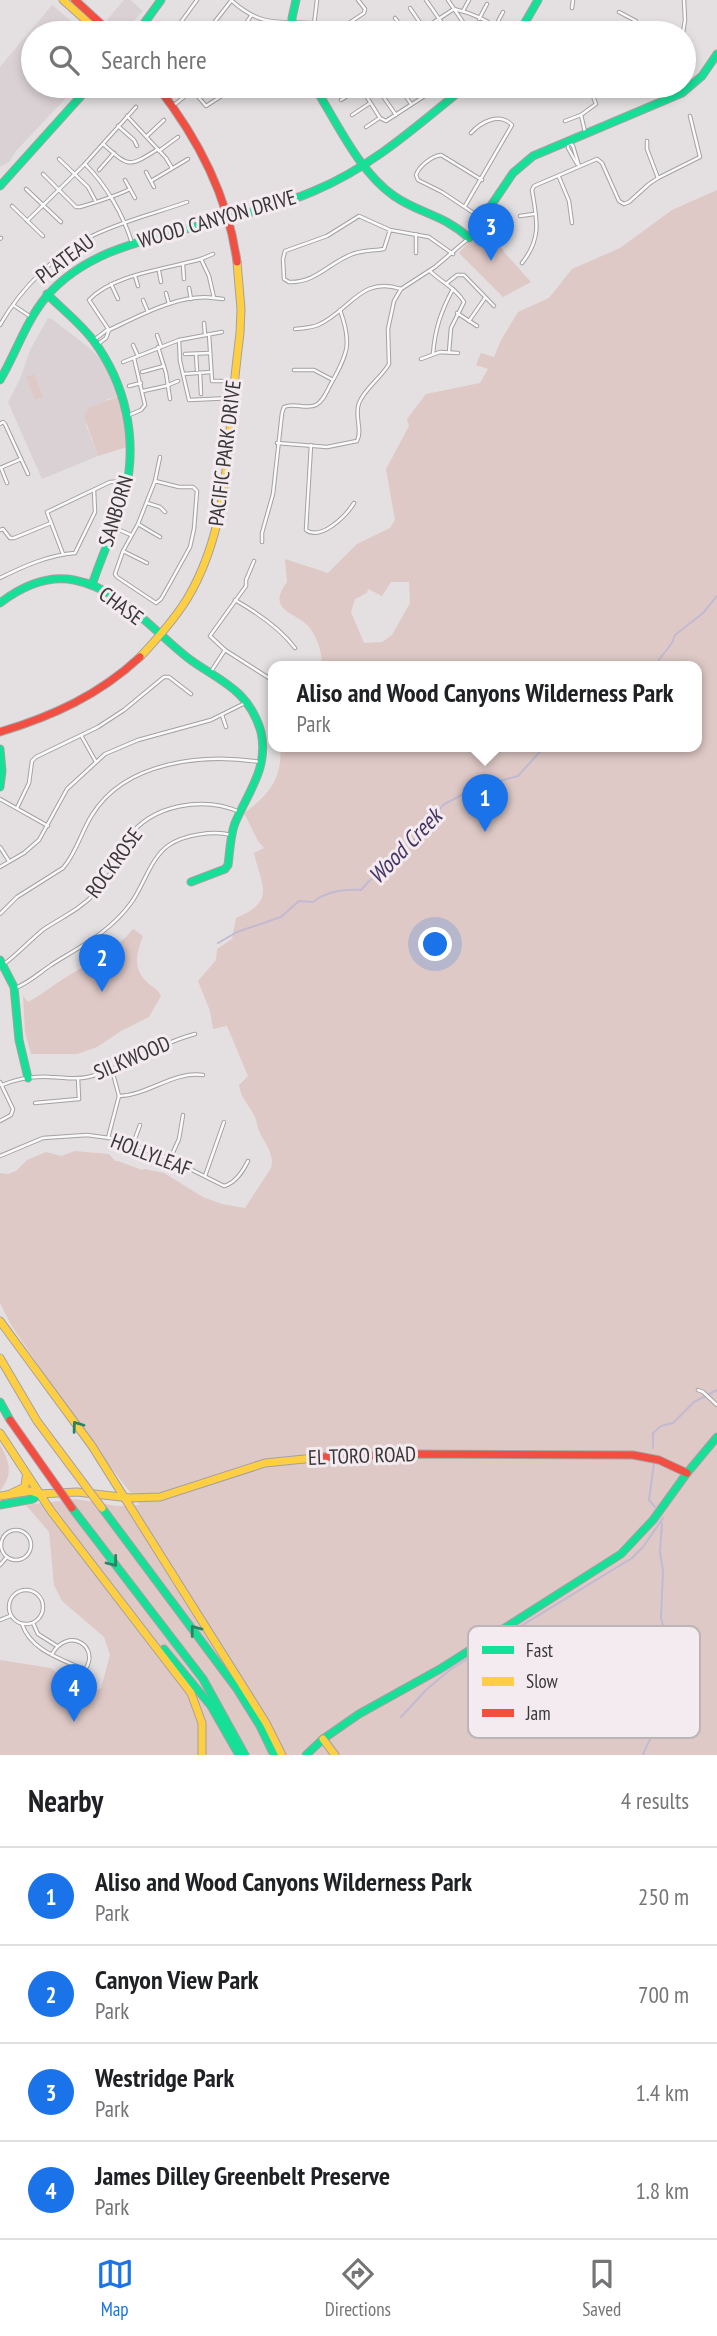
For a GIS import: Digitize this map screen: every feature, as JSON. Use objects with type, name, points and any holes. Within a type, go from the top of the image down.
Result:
[{"type":"main road","points":[[63,0],[87,21]]},
{"type":"main road","points":[[75,0],[98,21]]},
{"type":"main road","points":[[146,21],[162,0]]},
{"type":"main road","points":[[292,21],[296,0]]},
{"type":"main road","points":[[526,21],[538,0]]},
{"type":"main road","points":[[696,82],[717,54]]},
{"type":"main road","points":[[0,186],[79,98]]},
{"type":"main road","name":"PACIFIC PARK DRIVE","points":[[0,732],[53,715],[92,695],[130,667],[162,636],[184,606],[210,552],[222,504],[239,337],[240,301],[235,247],[228,217],[207,162],[168,98]]},
{"type":"main road","points":[[322,98],[378,183],[394,196],[456,224],[469,238],[513,173],[533,156],[671,98]]},
{"type":"main road","name":"WOOD CANYON DRIVE","points":[[0,380],[31,317],[47,294],[74,271],[99,256],[132,243],[306,195],[330,184],[388,149],[451,98]]},
{"type":"main road","name":"SANBORN","points":[[47,294],[95,343],[118,383],[127,416],[130,462],[127,481],[114,527],[92,585]]},
{"type":"main road","name":"CHASE","points":[[0,602],[23,587],[47,580],[74,580],[92,585],[110,594],[210,674],[232,687],[246,702]]},
{"type":"main road","points":[[191,882],[225,869],[228,865],[231,835],[255,787],[262,762],[262,739],[260,729],[246,702]]},
{"type":"main road","points":[[0,749],[0,787]]},
{"type":"main road","points":[[2,962],[15,988],[18,1033],[28,1079]]},
{"type":"main road","points":[[0,1321],[92,1446],[282,1755]]},
{"type":"main road","points":[[0,1357],[37,1421],[216,1658],[263,1725],[274,1755]]},
{"type":"main road","points":[[0,1402],[72,1508],[198,1673],[226,1718],[241,1753]]},
{"type":"main road","points":[[0,1433],[25,1474],[81,1552],[199,1690],[241,1753]]},
{"type":"main road","points":[[508,1626],[621,1554],[653,1520],[717,1437]]},
{"type":"main road","name":"EL TORO ROAD","points":[[0,1496],[32,1491],[39,1494],[77,1492],[152,1497],[172,1494],[265,1463],[309,1457],[407,1454],[633,1455],[659,1460],[687,1473]]},
{"type":"main road","points":[[12,1493],[27,1485],[25,1474]]},
{"type":"main road","name":"EL TORO ROAD","points":[[0,1505],[33,1499],[39,1494]]},
{"type":"main road","points":[[142,1626],[191,1693],[202,1723],[202,1755]]},
{"type":"main road","points":[[306,1755],[323,1739],[359,1714],[468,1651]]},
{"type":"main road","points":[[323,1739],[335,1755]]},
{"type":"street","points":[[182,21],[197,0]]},
{"type":"street","points":[[214,21],[231,0],[251,16],[269,21]]},
{"type":"street","points":[[313,21],[317,0]]},
{"type":"street","points":[[352,21],[364,13],[365,9],[358,0]]},
{"type":"street","points":[[426,0],[439,19]]},
{"type":"street","points":[[449,0],[462,21]]},
{"type":"street","points":[[463,11],[469,0]]},
{"type":"street","points":[[572,8],[573,0]]},
{"type":"street","points":[[684,0],[685,21]]},
{"type":"street","points":[[479,19],[487,4]]},
{"type":"street","points":[[410,8],[419,21]]},
{"type":"street","points":[[436,21],[454,9],[483,21]]},
{"type":"street","points":[[497,21],[503,12]]},
{"type":"street","points":[[619,12],[636,21]]},
{"type":"street","points":[[247,21],[251,16]]},
{"type":"street","points":[[174,105],[182,98]]},
{"type":"street","points":[[199,98],[206,106],[219,98]]},
{"type":"street","points":[[367,98],[380,118],[386,121],[420,98]]},
{"type":"street","points":[[384,98],[396,115]]},
{"type":"street","points":[[407,98],[411,104]]},
{"type":"street","points":[[565,121],[581,115],[596,104],[594,98]]},
{"type":"street","points":[[352,115],[370,103]]},
{"type":"street","points":[[27,221],[85,164],[136,107]]},
{"type":"street","points":[[581,115],[586,134]]},
{"type":"street","points":[[522,263],[534,246],[537,236],[532,190],[534,186],[597,159],[602,163],[619,201],[624,204],[629,202],[658,178],[700,157],[690,116]]},
{"type":"street","points":[[127,117],[159,150],[172,168]]},
{"type":"street","points":[[366,127],[380,118]]},
{"type":"street","points":[[465,206],[512,125],[502,119],[487,121],[471,133]]},
{"type":"street","points":[[146,136],[164,120]]},
{"type":"street","points":[[118,126],[137,146]]},
{"type":"street","points":[[103,144],[122,161],[136,162],[178,137]]},
{"type":"street","points":[[568,141],[579,166]]},
{"type":"street","points":[[647,141],[647,149],[658,178]]},
{"type":"street","points":[[99,170],[114,153]]},
{"type":"street","points":[[482,180],[441,155],[418,169],[416,175],[418,180],[483,219]]},
{"type":"street","points":[[59,159],[88,187],[96,201]]},
{"type":"street","points":[[151,181],[188,159]]},
{"type":"street","points":[[85,164],[97,176],[120,213],[132,243]]},
{"type":"street","points":[[146,172],[154,187]]},
{"type":"street","points":[[43,174],[80,208],[130,189]]},
{"type":"street","points":[[558,175],[569,201],[572,223]]},
{"type":"street","points":[[125,180],[135,198]]},
{"type":"street","points":[[26,189],[61,222]]},
{"type":"street","name":"PLATEAU","points":[[0,325],[39,275],[70,249],[95,234],[187,202]]},
{"type":"street","points":[[12,206],[43,236]]},
{"type":"street","points":[[520,216],[535,214]]},
{"type":"street","points":[[390,230],[384,249],[351,254],[305,281],[285,281],[284,254],[288,249],[337,231],[359,216],[390,230],[435,240],[453,254]]},
{"type":"street","points":[[416,234],[416,253]]},
{"type":"street","points":[[277,443],[342,445],[359,439],[358,407],[364,394],[389,364],[388,321],[394,300],[401,289],[453,254],[469,238]]},
{"type":"street","points":[[109,330],[89,300],[98,290],[135,276],[183,265],[213,254]]},
{"type":"street","points":[[201,259],[209,276],[214,298]]},
{"type":"street","points":[[183,265],[184,279]]},
{"type":"street","points":[[159,270],[161,282]]},
{"type":"street","points":[[430,271],[453,289],[464,302],[451,328],[449,352]]},
{"type":"street","points":[[445,284],[457,275],[464,275],[494,306]]},
{"type":"street","points":[[135,276],[138,286]]},
{"type":"street","points":[[111,284],[118,299]]},
{"type":"street","points":[[295,329],[317,325],[366,289],[390,285],[401,289]]},
{"type":"street","points":[[189,288],[191,299]]},
{"type":"street","points":[[433,354],[440,312],[453,289]]},
{"type":"street","points":[[166,293],[169,304]]},
{"type":"street","points":[[469,321],[486,297]]},
{"type":"street","points":[[95,343],[106,338],[109,330],[169,304],[191,299],[223,299]]},
{"type":"street","points":[[143,300],[148,312]]},
{"type":"street","points":[[13,305],[31,317]]},
{"type":"street","points":[[262,542],[262,533],[271,508],[277,443],[284,407],[289,404],[317,405],[333,380],[344,360],[348,345],[340,310]]},
{"type":"street","points":[[457,313],[477,326]]},
{"type":"street","points":[[204,323],[208,334],[212,382],[223,381]]},
{"type":"street","points":[[123,362],[179,340],[222,332]]},
{"type":"street","points":[[157,335],[170,399]]},
{"type":"street","points":[[179,340],[188,400],[233,398]]},
{"type":"street","points":[[133,345],[138,356]]},
{"type":"street","points":[[185,354],[210,353]]},
{"type":"street","points":[[421,359],[433,354],[458,353]]},
{"type":"street","points":[[196,354],[201,394]]},
{"type":"street","points":[[127,416],[144,408],[143,391],[134,358]]},
{"type":"street","points":[[142,372],[164,366]]},
{"type":"street","points":[[294,370],[314,370],[333,380]]},
{"type":"street","points":[[183,374],[211,372]]},
{"type":"street","points":[[143,391],[178,381]]},
{"type":"street","points":[[129,386],[141,383]]},
{"type":"street","points":[[1,423],[28,474]]},
{"type":"street","points":[[311,445],[306,530],[311,534],[330,527],[354,503]]},
{"type":"street","points":[[155,481],[179,487],[193,487],[197,491],[190,547],[158,601],[151,601],[116,575],[123,551],[147,503],[160,457]]},
{"type":"street","points":[[7,483],[1,468],[21,459]]},
{"type":"street","points":[[62,554],[47,512],[110,482],[127,481]]},
{"type":"street","points":[[0,578],[28,564],[75,553],[95,512],[94,490]]},
{"type":"street","points":[[147,503],[160,507],[165,512]]},
{"type":"street","points":[[0,530],[3,528],[10,538],[14,538],[51,523]]},
{"type":"street","points":[[138,524],[160,537]]},
{"type":"street","points":[[114,527],[131,535]]},
{"type":"street","points":[[123,551],[147,564]]},
{"type":"street","points":[[254,561],[246,586],[210,636],[225,650],[268,677]]},
{"type":"street","points":[[235,600],[260,616],[295,648]]},
{"type":"street","points":[[210,674],[225,650]]},
{"type":"street","points":[[17,808],[29,783],[32,761],[36,757],[82,736],[124,710],[164,677],[169,677],[191,694]]},
{"type":"street","points":[[0,867],[32,847],[44,834],[67,789],[105,754],[131,742],[222,715],[246,702]]},
{"type":"street","points":[[222,715],[226,727]]},
{"type":"street","points":[[82,736],[96,762]]},
{"type":"street","points":[[0,914],[17,897],[63,868],[99,805],[136,776],[202,759],[232,758],[262,762]]},
{"type":"street","points":[[0,799],[48,826]]},
{"type":"street","name":"ROCKROSE","points":[[2,962],[95,894],[110,873],[130,835],[150,817],[186,805],[225,806],[241,812]]},
{"type":"street","points":[[15,988],[81,949],[112,925],[136,896],[156,858],[170,844],[216,832],[231,835]]},
{"type":"street","points":[[0,847],[9,861]]},
{"type":"street","name":"SILKWOOD","points":[[1,1084],[41,1076],[78,1079],[111,1069],[170,1041],[195,1034]]},
{"type":"street","points":[[108,1138],[118,1096],[111,1069]]},
{"type":"street","points":[[118,1096],[138,1094],[186,1075],[203,1075]]},
{"type":"street","points":[[35,1102],[77,1100],[80,1097],[78,1079]]},
{"type":"street","points":[[0,1121],[11,1115],[12,1104],[1,1084]]},
{"type":"street","points":[[170,1159],[179,1139],[183,1115]]},
{"type":"street","points":[[205,1176],[224,1122]]},
{"type":"street","points":[[133,1144],[141,1125]]},
{"type":"street","name":"HOLLYLEAF","points":[[0,1156],[43,1138],[86,1135],[133,1144],[228,1186],[243,1171],[248,1161]]},
{"type":"street","points":[[698,1390],[717,1405]]},
{"type":"street","points":[[15,1530],[24,1533],[30,1540],[28,1554],[16,1560],[8,1558],[2,1550],[4,1537],[15,1530]]},
{"type":"street","points":[[0,1565],[8,1558]]},
{"type":"street","points":[[22,1624],[33,1623],[43,1611],[42,1600],[34,1591],[23,1590],[13,1595],[9,1605],[11,1616],[22,1624],[30,1641],[52,1654],[85,1670],[89,1665],[86,1647],[79,1641],[65,1641],[57,1646],[52,1654]]},
{"type":"street","points":[[0,1620],[11,1616]]},
{"type":"street","points":[[33,1623],[38,1634],[57,1646]]},
{"type":"shaded area","points":[[124,0],[130,0],[143,11],[134,21],[107,20]]},
{"type":"shaded area","points":[[52,5],[71,21],[39,21]]},
{"type":"shaded area","points":[[21,42],[21,98],[66,98],[9,162],[0,167],[0,67]]},
{"type":"shaded area","points":[[717,190],[717,1755],[0,1755],[0,1660],[51,1668],[87,1695],[101,1688],[110,1655],[104,1637],[62,1601],[54,1585],[49,1532],[26,1505],[76,1499],[117,1506],[140,1505],[89,1439],[11,1325],[0,1303],[0,1173],[16,1171],[27,1160],[46,1152],[61,1156],[75,1151],[109,1154],[115,1161],[142,1170],[164,1173],[203,1197],[245,1208],[271,1168],[272,1158],[240,1090],[239,1085],[248,1076],[227,1026],[213,1029],[210,1011],[198,981],[216,960],[217,949],[232,939],[236,918],[249,912],[262,898],[262,883],[254,853],[264,848],[244,813],[261,799],[277,777],[280,752],[702,752],[702,661],[322,661],[313,632],[304,622],[285,610],[279,599],[287,582],[285,559],[328,573],[357,544],[390,528],[395,520],[386,469],[409,426],[407,419],[426,394],[480,383],[488,369],[476,365],[481,353],[494,357],[518,312],[549,298],[572,269],[620,248],[672,210]],"holes":[[[391,582],[409,582],[410,603],[392,635],[382,642],[364,643],[351,612],[355,599],[367,593],[368,589],[382,596]]]},
{"type":"shaded area","points":[[485,222],[505,253],[531,282],[503,297],[459,253]]},
{"type":"shaded area","points":[[48,318],[93,351],[104,363],[119,396],[108,399],[86,425],[98,456],[42,479],[8,402],[30,350]]},
{"type":"shaded area","points":[[34,374],[43,397],[35,400],[26,377]]},
{"type":"shaded area","points":[[119,396],[125,420],[127,447],[98,456],[84,416],[89,408]]},
{"type":"shaded area","points":[[133,929],[143,936],[137,956],[140,973],[161,996],[149,1017],[97,1047],[77,1054],[31,1054],[25,1032],[23,996],[28,1002],[34,999],[112,949]]},
{"type":"shaded area","points":[[0,1444],[6,1456],[9,1473],[0,1491]]},
{"type":"waterway","name":"Wood Creek","points":[[658,661],[675,635],[703,613],[717,596]]},
{"type":"waterway","name":"Wood Creek","points":[[218,943],[237,932],[281,917],[299,901],[313,902],[324,895],[361,890],[389,867],[405,846],[419,836],[443,805],[474,788],[518,776],[540,752]]},
{"type":"waterway","points":[[653,1448],[653,1433],[661,1426],[673,1423],[694,1402],[717,1390]]},
{"type":"waterway","points":[[654,1463],[649,1500],[655,1507]]},
{"type":"waterway","points":[[521,1626],[632,1558],[663,1518]]},
{"type":"waterway","points":[[662,1523],[660,1552],[663,1571],[661,1618],[663,1626]]},
{"type":"waterway","points":[[401,1717],[427,1689],[468,1659]]},
{"type":"waterway","points":[[643,1755],[651,1738]]},
{"type":"traffic: fast","points":[[146,21],[161,0]]},
{"type":"traffic: fast","points":[[292,21],[296,0]]},
{"type":"traffic: fast","points":[[526,21],[538,0]]},
{"type":"traffic: fast","points":[[696,81],[717,54]]},
{"type":"traffic: fast","points":[[0,186],[79,98]]},
{"type":"traffic: fast","points":[[321,98],[359,160],[381,186],[404,202],[450,224],[469,238],[513,173],[533,156],[670,98]]},
{"type":"traffic: fast","points":[[0,380],[39,306],[60,283],[91,261],[126,246],[249,213],[314,191],[375,158],[451,98]]},
{"type":"traffic: fast","points":[[47,294],[93,340],[114,375],[126,413],[129,473],[118,517],[92,585]]},
{"type":"traffic: fast","points":[[0,603],[26,587],[54,579],[74,580],[91,585],[121,601],[188,658],[234,690],[250,707],[261,732],[262,757],[256,779],[233,828],[228,865],[225,869],[191,882]]},
{"type":"traffic: fast","points":[[0,749],[0,787]]},
{"type":"traffic: fast","points":[[0,960],[14,987],[19,1040],[28,1078]]},
{"type":"traffic: fast","points":[[0,1402],[10,1420]]},
{"type":"traffic: fast","points":[[508,1626],[621,1554],[653,1520],[717,1437]]},
{"type":"traffic: fast","points":[[0,1505],[33,1499],[39,1494]]},
{"type":"traffic: fast","points":[[72,1508],[203,1679],[245,1755]]},
{"type":"traffic: fast","points":[[102,1508],[237,1689],[274,1755]]},
{"type":"traffic: fast","points":[[164,1649],[211,1706],[239,1755]]},
{"type":"traffic: fast","points":[[306,1755],[323,1739],[359,1714],[468,1651]]},
{"type":"traffic: slow","points":[[63,0],[87,21]]},
{"type":"traffic: slow","points":[[140,657],[177,614],[199,577],[221,506],[240,333],[237,262]]},
{"type":"traffic: slow","points":[[0,1321],[92,1446],[266,1723],[282,1755]]},
{"type":"traffic: slow","points":[[0,1358],[37,1421]]},
{"type":"traffic: slow","points":[[37,1421],[102,1508]]},
{"type":"traffic: slow","points":[[0,1433],[51,1511],[191,1693],[202,1723],[202,1755]]},
{"type":"traffic: slow","points":[[0,1496],[31,1491],[39,1494],[77,1492],[130,1498],[160,1497],[265,1463],[324,1457]]},
{"type":"traffic: slow","points":[[12,1493],[25,1487],[26,1478]]},
{"type":"traffic: slow","points":[[323,1739],[335,1755]]},
{"type":"traffic: jam","points":[[75,0],[98,21]]},
{"type":"traffic: jam","points":[[166,98],[198,147],[219,191],[233,237],[237,262]]},
{"type":"traffic: jam","points":[[0,732],[74,703],[108,682],[140,657]]},
{"type":"traffic: jam","points":[[10,1420],[72,1508]]},
{"type":"traffic: jam","points":[[324,1457],[407,1454],[633,1455],[659,1460],[687,1473]]},
{"type":"place","name":"Westridge Park","points":[[491,261]]},
{"type":"place","name":"Aliso and Wood Canyons Wilderness Park","points":[[485,832]]},
{"type":"place","name":"Canyon View Park","points":[[102,992]]},
{"type":"place","name":"James Dilley Greenbelt Preserve","points":[[74,1722]]}]
